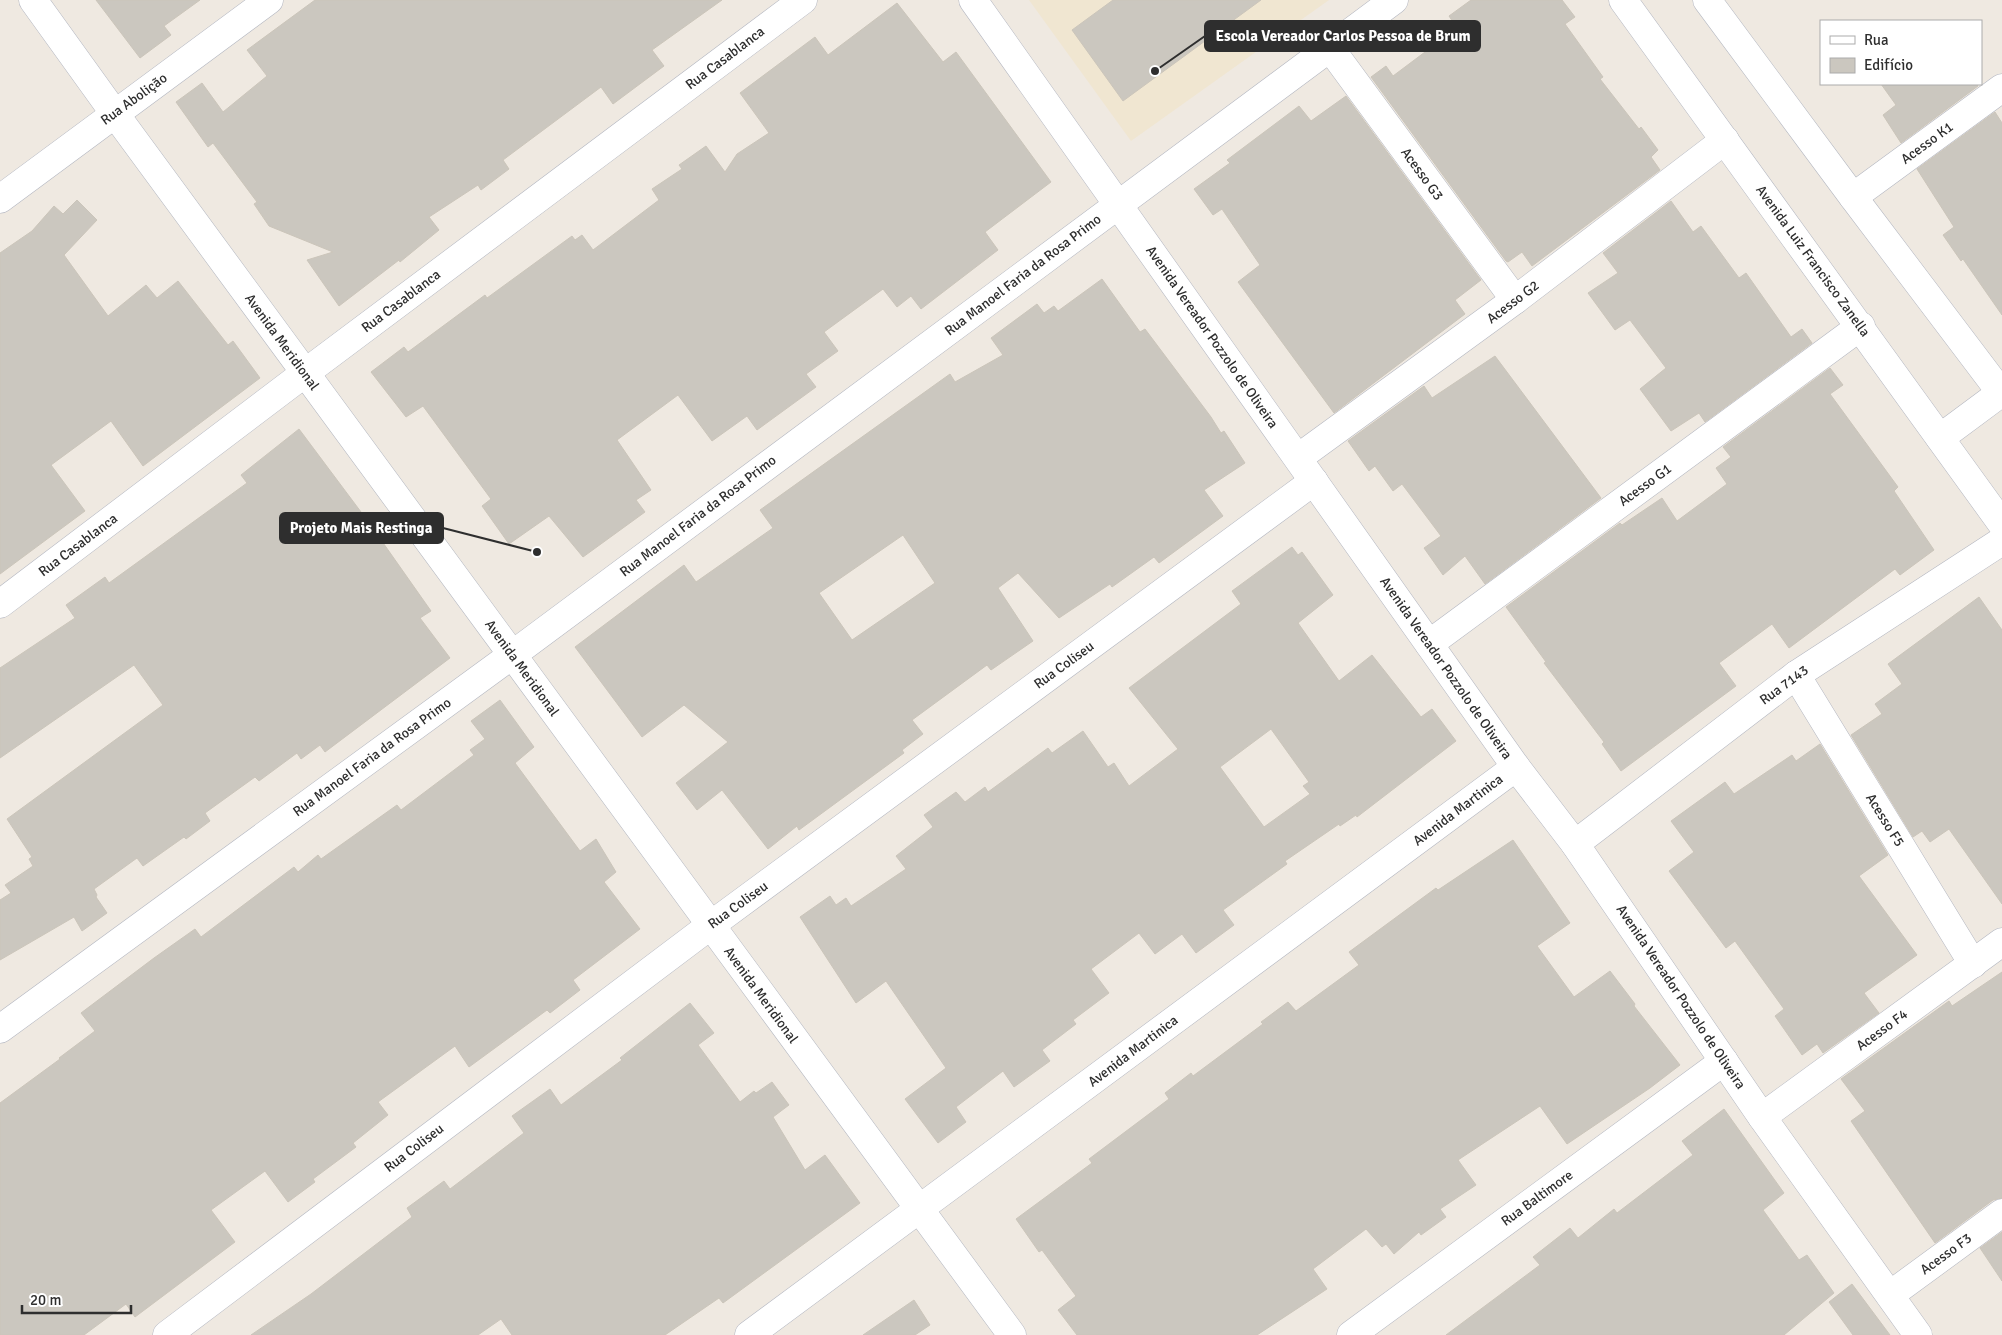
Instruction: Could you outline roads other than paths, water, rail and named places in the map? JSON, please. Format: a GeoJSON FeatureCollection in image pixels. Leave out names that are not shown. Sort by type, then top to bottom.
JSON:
{"type":"FeatureCollection","features":[{"type":"Feature","properties":{"kind":"street","name":"Avenida Meridional"},"geometry":{"type":"LineString","coordinates":[[33,0],[1012,1335]]}},
{"type":"Feature","properties":{"kind":"street","name":"Rua Abolição"},"geometry":{"type":"LineString","coordinates":[[0,199],[269,0]]}},
{"type":"Feature","properties":{"kind":"street","name":"Rua Casablanca"},"geometry":{"type":"LineString","coordinates":[[0,604],[803,0]]}},
{"type":"Feature","properties":{"kind":"street","name":"Avenida Vereador Pozzolo de Oliveira"},"geometry":{"type":"LineString","coordinates":[[973,0],[1516,767],[1576,844],[1762,1116],[1918,1335]]}},
{"type":"Feature","properties":{"kind":"street","name":"Rua Manoel Faria da Rosa Primo"},"geometry":{"type":"LineString","coordinates":[[0,1029],[512,655],[1394,0]]}},
{"type":"Feature","properties":{"kind":"street","name":"Avenida Luiz Francisco Zanella"},"geometry":{"type":"LineString","coordinates":[[1623,0],[1861,326],[2002,524]]}},
{"type":"Feature","properties":{"kind":"street"},"geometry":{"type":"LineString","coordinates":[[1707,0],[1853,198],[2002,393],[1940,438]]}},
{"type":"Feature","properties":{"kind":"street","name":"Acesso G3"},"geometry":{"type":"LineString","coordinates":[[1330,48],[1516,300]]}},
{"type":"Feature","properties":{"kind":"street","name":"Acesso K1"},"geometry":{"type":"LineString","coordinates":[[1853,198],[2002,88]]}},
{"type":"Feature","properties":{"kind":"street","name":"Acesso G2"},"geometry":{"type":"LineString","coordinates":[[1298,458],[1516,300],[1725,140]]}},
{"type":"Feature","properties":{"kind":"street","name":"Acesso G1"},"geometry":{"type":"LineString","coordinates":[[1429,644],[1861,326]]}},
{"type":"Feature","properties":{"kind":"street","name":"Rua Coliseu"},"geometry":{"type":"LineString","coordinates":[[167,1335],[710,925],[1314,481]]}},
{"type":"Feature","properties":{"kind":"street","name":"Rua 7143"},"geometry":{"type":"LineString","coordinates":[[1576,844],[1796,675],[2002,541]]}},
{"type":"Feature","properties":{"kind":"street","name":"Acesso F5"},"geometry":{"type":"LineString","coordinates":[[1796,675],[1974,964]]}},
{"type":"Feature","properties":{"kind":"street","name":"Avenida Martinica"},"geometry":{"type":"LineString","coordinates":[[749,1335],[1516,767]]}},
{"type":"Feature","properties":{"kind":"street","name":"Acesso F4"},"geometry":{"type":"LineString","coordinates":[[1762,1116],[2002,942]]}},
{"type":"Feature","properties":{"kind":"street","name":"Rua Baltimore"},"geometry":{"type":"LineString","coordinates":[[1351,1335],[1724,1061]]}},
{"type":"Feature","properties":{"kind":"street","name":"Acesso F3"},"geometry":{"type":"LineString","coordinates":[[1890,1295],[2002,1213]]}},
{"type":"Feature","properties":{"kind":"place","name":"Escola Vereador Carlos Pessoa de Brum"},"geometry":{"type":"Point","coordinates":[1155,71]}},
{"type":"Feature","properties":{"kind":"place","name":"Projeto Mais Restinga"},"geometry":{"type":"Point","coordinates":[537,552]}}]}
